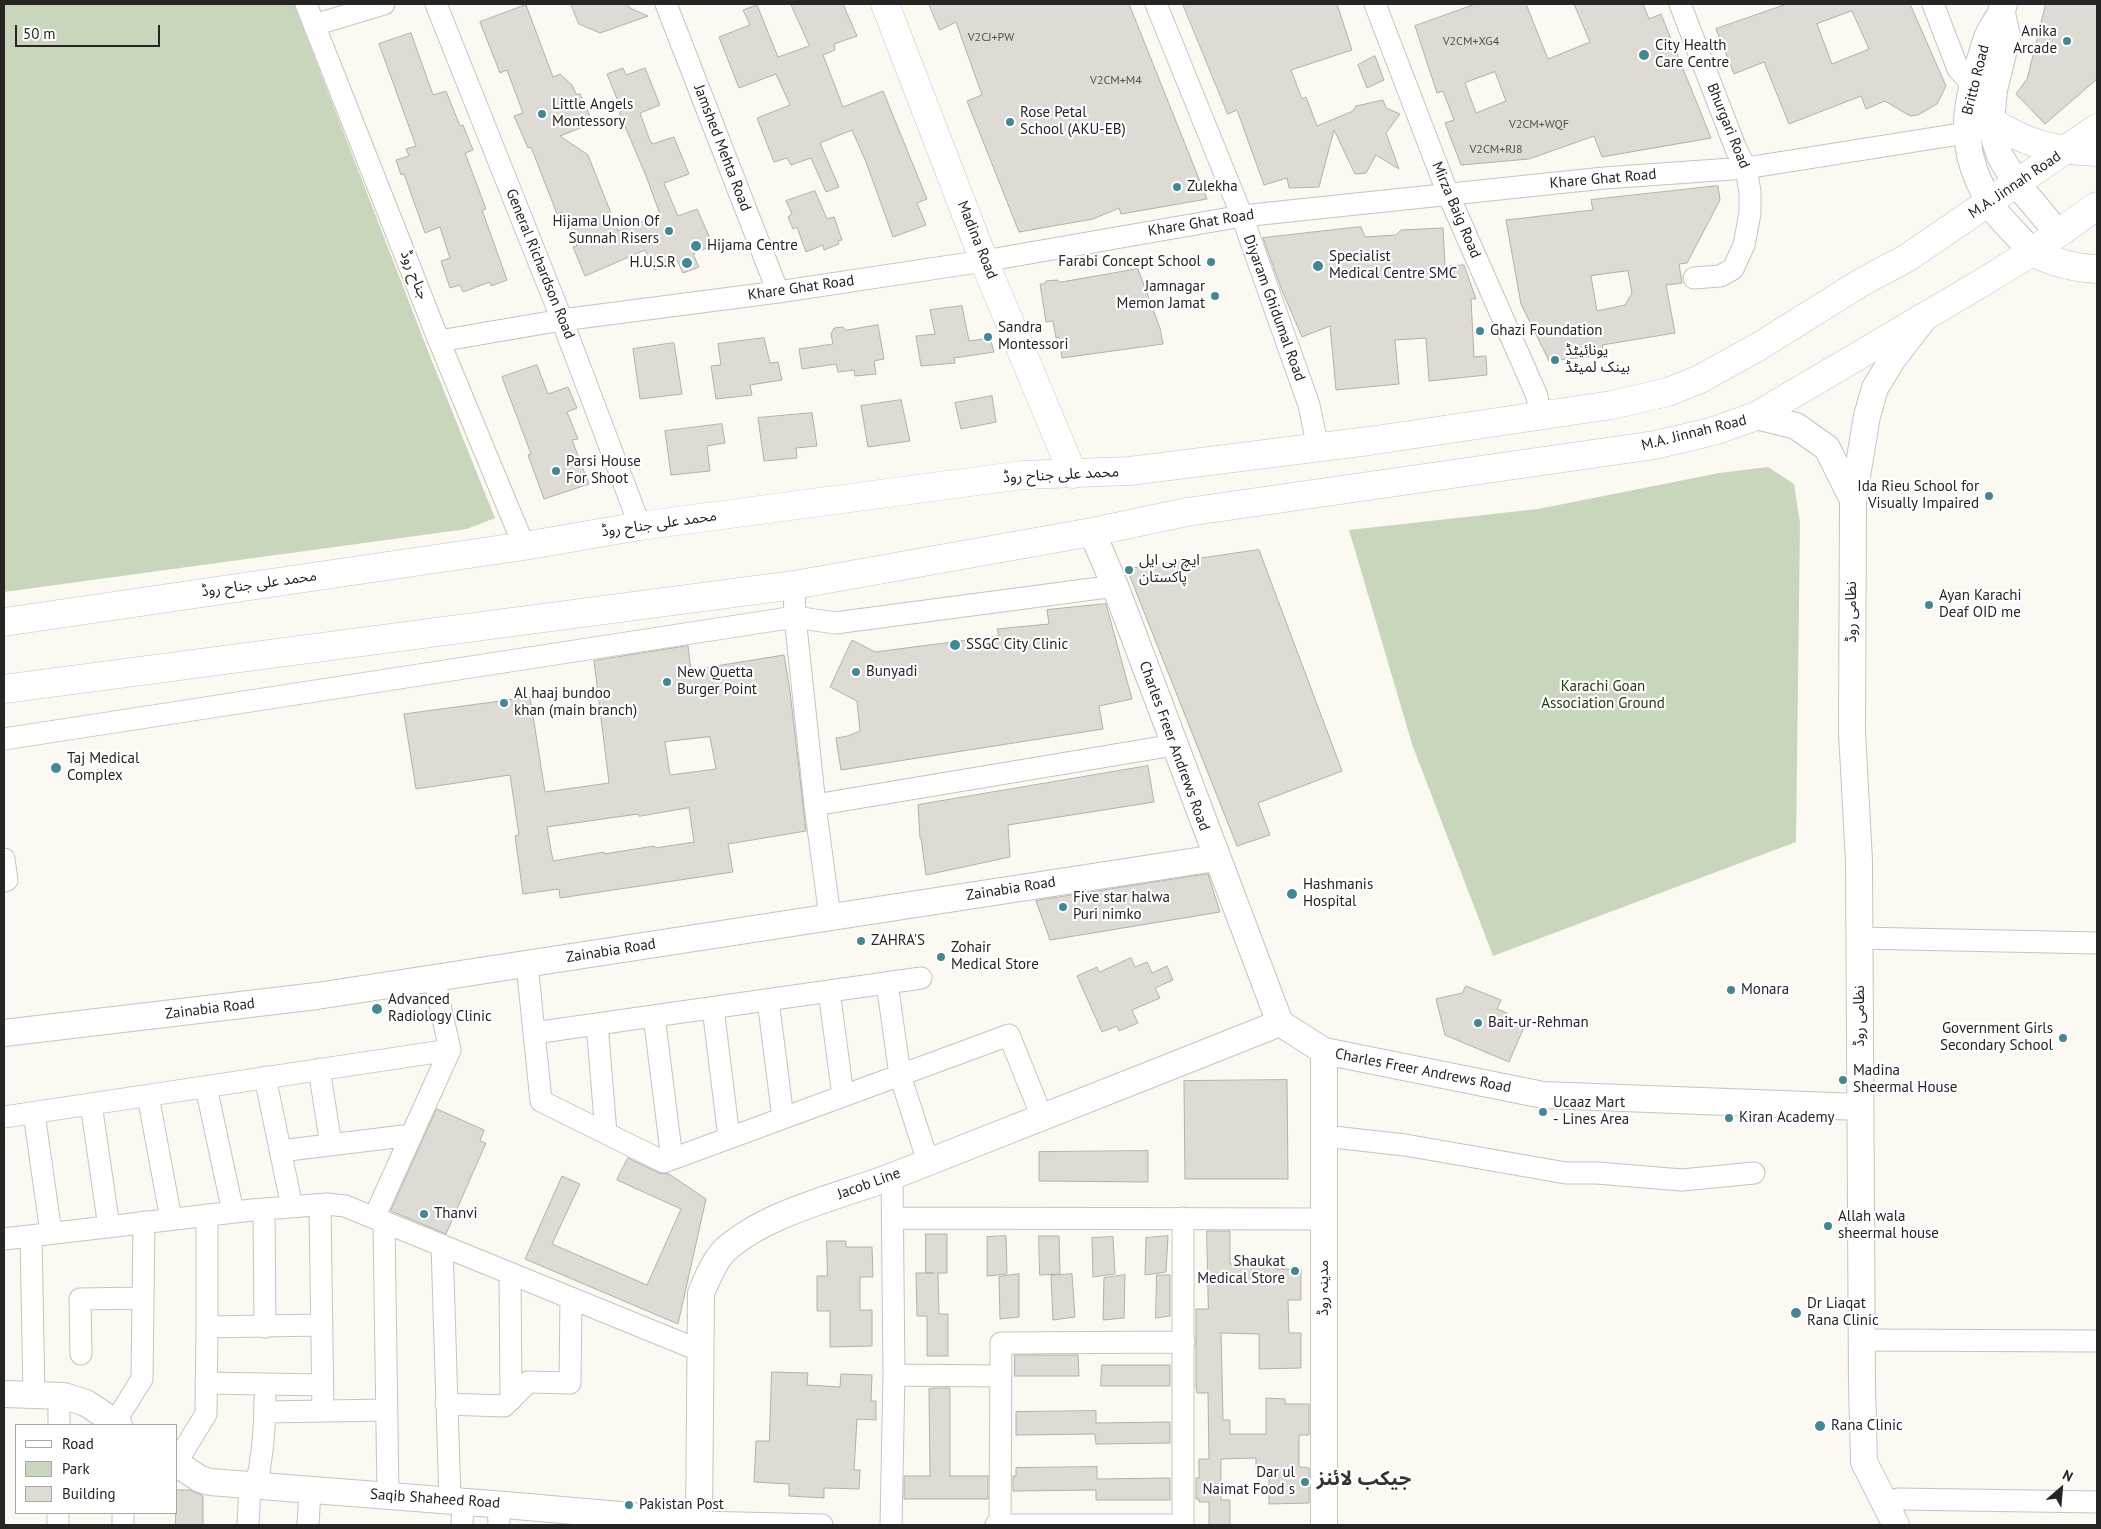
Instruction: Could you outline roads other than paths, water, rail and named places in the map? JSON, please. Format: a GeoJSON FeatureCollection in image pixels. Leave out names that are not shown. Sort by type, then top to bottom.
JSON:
{"type":"FeatureCollection","features":[{"type":"Feature","properties":{"kind":"main road","name":"Madina Road"},"geometry":{"type":"LineString","coordinates":[[885,4],[984,261],[1074,474]]}},
{"type":"Feature","properties":{"kind":"main road"},"geometry":{"type":"LineString","coordinates":[[1990,121],[2027,142],[2065,150],[2097,152]]}},
{"type":"Feature","properties":{"kind":"main road","name":"M.A. Jinnah Road"},"geometry":{"type":"LineString","coordinates":[[1318,448],[1612,404],[1668,392],[1700,379],[1758,347],[1862,282],[1907,258],[2097,128]]}},
{"type":"Feature","properties":{"kind":"main road","name":"M.A. Jinnah Road"},"geometry":{"type":"LineString","coordinates":[[1092,532],[1187,512],[1655,445],[1722,428],[1756,416],[1925,316],[2032,252],[2097,206]]}},
{"type":"Feature","properties":{"kind":"main road"},"geometry":{"type":"LineString","coordinates":[[2032,252],[2063,266],[2097,269]]}},
{"type":"Feature","properties":{"kind":"main road","name":"محمد علی جناح روڈ"},"geometry":{"type":"LineString","coordinates":[[4,622],[524,546],[640,526],[1023,475],[1130,471],[1318,448]]}},
{"type":"Feature","properties":{"kind":"main road"},"geometry":{"type":"LineString","coordinates":[[4,688],[794,585],[1092,532]]}},
{"type":"Feature","properties":{"kind":"street","name":"جناح روڈ"},"geometry":{"type":"LineString","coordinates":[[306,4],[439,340],[524,546]]}},
{"type":"Feature","properties":{"kind":"street"},"geometry":{"type":"LineString","coordinates":[[314,25],[384,4]]}},
{"type":"Feature","properties":{"kind":"street","name":"General Richardson Road"},"geometry":{"type":"LineString","coordinates":[[436,4],[562,320],[640,526]]}},
{"type":"Feature","properties":{"kind":"street","name":"Jamshed Mehta Road"},"geometry":{"type":"LineString","coordinates":[[666,4],[778,292]]}},
{"type":"Feature","properties":{"kind":"street","name":"Diyaram Ghidumal Road"},"geometry":{"type":"LineString","coordinates":[[1156,4],[1242,216],[1309,404],[1318,448]]}},
{"type":"Feature","properties":{"kind":"street","name":"Mirza Baig Road"},"geometry":{"type":"LineString","coordinates":[[1375,4],[1448,194],[1537,396],[1540,415]]}},
{"type":"Feature","properties":{"kind":"street","name":"Bhurgari Road"},"geometry":{"type":"LineString","coordinates":[[1680,4],[1736,149],[1746,168],[1750,192],[1750,213],[1744,246],[1733,268],[1720,276],[1694,278]]}},
{"type":"Feature","properties":{"kind":"street"},"geometry":{"type":"LineString","coordinates":[[1933,4],[1955,64],[1962,75],[1983,87]]}},
{"type":"Feature","properties":{"kind":"street","name":"Britto Road"},"geometry":{"type":"LineString","coordinates":[[2003,8],[2007,37],[1966,119],[1968,153],[1989,203],[2032,252]]}},
{"type":"Feature","properties":{"kind":"street","name":"Britto Road"},"geometry":{"type":"LineString","coordinates":[[1983,87],[1995,144],[2016,183],[2058,233]]}},
{"type":"Feature","properties":{"kind":"street","name":"Khare Ghat Road"},"geometry":{"type":"LineString","coordinates":[[439,340],[562,320],[778,292],[984,261],[1242,216],[1604,178],[1746,168],[1966,132]]}},
{"type":"Feature","properties":{"kind":"street","name":"نظامی روڈ"},"geometry":{"type":"LineString","coordinates":[[1896,1525],[1864,1462],[1859,861],[1852,732],[1853,500],[1867,416],[1876,388],[1882,374],[1925,316]]}},
{"type":"Feature","properties":{"kind":"street","name":"نظامی روڈ"},"geometry":{"type":"LineString","coordinates":[[1756,416],[1796,426],[1818,440],[1827,448],[1853,500]]}},
{"type":"Feature","properties":{"kind":"street","name":"Charles Freer Andrews Road"},"geometry":{"type":"LineString","coordinates":[[1092,532],[1115,586],[1216,858],[1280,1023],[1324,1051],[1543,1094],[1860,1106]]}},
{"type":"Feature","properties":{"kind":"street"},"geometry":{"type":"LineString","coordinates":[[794,585],[795,617],[815,805],[830,917]]}},
{"type":"Feature","properties":{"kind":"street"},"geometry":{"type":"LineString","coordinates":[[4,739],[795,617],[835,623],[1115,586]]}},
{"type":"Feature","properties":{"kind":"street"},"geometry":{"type":"LineString","coordinates":[[815,805],[1174,746]]}},
{"type":"Feature","properties":{"kind":"street","name":"Zainabia Road"},"geometry":{"type":"LineString","coordinates":[[4,1033],[317,996],[1216,858]]}},
{"type":"Feature","properties":{"kind":"street"},"geometry":{"type":"LineString","coordinates":[[4,859],[7,880],[4,881]]}},
{"type":"Feature","properties":{"kind":"street"},"geometry":{"type":"LineString","coordinates":[[1860,938],[2097,943]]}},
{"type":"Feature","properties":{"kind":"street"},"geometry":{"type":"LineString","coordinates":[[527,964],[541,1101],[664,1162],[1009,1035],[1042,1117]]}},
{"type":"Feature","properties":{"kind":"street"},"geometry":{"type":"LineString","coordinates":[[388,1496],[387,1410],[379,1220],[412,1135],[450,1050],[434,978]]}},
{"type":"Feature","properties":{"kind":"street"},"geometry":{"type":"LineString","coordinates":[[534,1033],[921,978]]}},
{"type":"Feature","properties":{"kind":"street"},"geometry":{"type":"LineString","coordinates":[[887,983],[900,1075],[928,1162]]}},
{"type":"Feature","properties":{"kind":"street"},"geometry":{"type":"LineString","coordinates":[[829,991],[843,1096]]}},
{"type":"Feature","properties":{"kind":"street"},"geometry":{"type":"LineString","coordinates":[[768,1000],[783,1118]]}},
{"type":"Feature","properties":{"kind":"street"},"geometry":{"type":"LineString","coordinates":[[712,1008],[729,1138]]}},
{"type":"Feature","properties":{"kind":"street"},"geometry":{"type":"LineString","coordinates":[[654,1016],[672,1159]]}},
{"type":"Feature","properties":{"kind":"street","name":"Jacob Line"},"geometry":{"type":"LineString","coordinates":[[699,1524],[701,1293],[724,1251],[751,1232],[780,1217],[892,1176],[1280,1023]]}},
{"type":"Feature","properties":{"kind":"street"},"geometry":{"type":"LineString","coordinates":[[596,1024],[606,1133]]}},
{"type":"Feature","properties":{"kind":"street"},"geometry":{"type":"LineString","coordinates":[[4,1117],[450,1050]]}},
{"type":"Feature","properties":{"kind":"street","name":"مدینہ روڈ"},"geometry":{"type":"LineString","coordinates":[[1324,1051],[1324,1525]]}},
{"type":"Feature","properties":{"kind":"street"},"geometry":{"type":"LineString","coordinates":[[319,1069],[330,1145]]}},
{"type":"Feature","properties":{"kind":"street"},"geometry":{"type":"LineString","coordinates":[[265,1077],[292,1207]]}},
{"type":"Feature","properties":{"kind":"street"},"geometry":{"type":"LineString","coordinates":[[206,1086],[233,1212]]}},
{"type":"Feature","properties":{"kind":"street"},"geometry":{"type":"LineString","coordinates":[[148,1096],[171,1219]]}},
{"type":"Feature","properties":{"kind":"street"},"geometry":{"type":"LineString","coordinates":[[90,1104],[109,1227]]}},
{"type":"Feature","properties":{"kind":"street"},"geometry":{"type":"LineString","coordinates":[[34,1113],[41,1235],[46,1395],[58,1424]]}},
{"type":"Feature","properties":{"kind":"street"},"geometry":{"type":"LineString","coordinates":[[280,1151],[412,1135]]}},
{"type":"Feature","properties":{"kind":"street"},"geometry":{"type":"LineString","coordinates":[[1324,1136],[1405,1145],[1566,1173],[1596,1173],[1682,1180],[1754,1173]]}},
{"type":"Feature","properties":{"kind":"street"},"geometry":{"type":"LineString","coordinates":[[891,1525],[894,1375],[892,1176]]}},
{"type":"Feature","properties":{"kind":"street"},"geometry":{"type":"LineString","coordinates":[[4,1239],[233,1212],[320,1205],[345,1206],[701,1351]]}},
{"type":"Feature","properties":{"kind":"street"},"geometry":{"type":"LineString","coordinates":[[320,1205],[323,1411]]}},
{"type":"Feature","properties":{"kind":"street"},"geometry":{"type":"LineString","coordinates":[[264,1209],[265,1326]]}},
{"type":"Feature","properties":{"kind":"street"},"geometry":{"type":"LineString","coordinates":[[178,1460],[206,1414],[206,1216]]}},
{"type":"Feature","properties":{"kind":"street"},"geometry":{"type":"LineString","coordinates":[[893,1218],[1324,1219]]}},
{"type":"Feature","properties":{"kind":"street"},"geometry":{"type":"LineString","coordinates":[[1183,1218],[1184,1342],[1183,1525],[998,1525],[1001,1343],[1184,1342]]}},
{"type":"Feature","properties":{"kind":"street"},"geometry":{"type":"LineString","coordinates":[[4,1394],[46,1395],[86,1403],[117,1424],[142,1379],[144,1222]]}},
{"type":"Feature","properties":{"kind":"street"},"geometry":{"type":"LineString","coordinates":[[442,1246],[446,1404],[458,1509]]}},
{"type":"Feature","properties":{"kind":"street"},"geometry":{"type":"LineString","coordinates":[[510,1274],[511,1400]]}},
{"type":"Feature","properties":{"kind":"street"},"geometry":{"type":"LineString","coordinates":[[80,1354],[80,1299],[143,1298]]}},
{"type":"Feature","properties":{"kind":"street"},"geometry":{"type":"LineString","coordinates":[[446,1404],[504,1406],[528,1382],[570,1383],[571,1298]]}},
{"type":"Feature","properties":{"kind":"street"},"geometry":{"type":"LineString","coordinates":[[206,1327],[322,1325]]}},
{"type":"Feature","properties":{"kind":"street"},"geometry":{"type":"LineString","coordinates":[[1862,1340],[2097,1341]]}},
{"type":"Feature","properties":{"kind":"street"},"geometry":{"type":"LineString","coordinates":[[894,1375],[1001,1376]]}},
{"type":"Feature","properties":{"kind":"street"},"geometry":{"type":"LineString","coordinates":[[206,1383],[322,1385]]}},
{"type":"Feature","properties":{"kind":"street"},"geometry":{"type":"LineString","coordinates":[[248,1525],[253,1485],[263,1457],[266,1432],[265,1384]]}},
{"type":"Feature","properties":{"kind":"street"},"geometry":{"type":"LineString","coordinates":[[265,1412],[387,1410]]}},
{"type":"Feature","properties":{"kind":"street","name":"Saqib Shaheed Road"},"geometry":{"type":"LineString","coordinates":[[178,1464],[200,1479],[210,1482],[388,1496],[499,1515],[699,1524]]}},
{"type":"Feature","properties":{"kind":"street"},"geometry":{"type":"LineString","coordinates":[[308,1525],[310,1490]]}},
{"type":"Feature","properties":{"kind":"street"},"geometry":{"type":"LineString","coordinates":[[1898,1499],[2097,1502]]}},
{"type":"Feature","properties":{"kind":"street"},"geometry":{"type":"LineString","coordinates":[[699,1524],[822,1525]]}},
{"type":"Feature","properties":{"kind":"place","name":"Anika Arcade"},"geometry":{"type":"Point","coordinates":[2067,41]}},
{"type":"Feature","properties":{"kind":"place","name":"City Health Care Centre"},"geometry":{"type":"Point","coordinates":[1644,55]}},
{"type":"Feature","properties":{"kind":"place","name":"Little Angels Montessory"},"geometry":{"type":"Point","coordinates":[542,114]}},
{"type":"Feature","properties":{"kind":"place","name":"Rose Petal School (AKU-EB)"},"geometry":{"type":"Point","coordinates":[1010,122]}},
{"type":"Feature","properties":{"kind":"place","name":"Zulekha"},"geometry":{"type":"Point","coordinates":[1177,187]}},
{"type":"Feature","properties":{"kind":"place","name":"Hijama Union Of Sunnah Risers"},"geometry":{"type":"Point","coordinates":[669,231]}},
{"type":"Feature","properties":{"kind":"place","name":"Hijama Centre"},"geometry":{"type":"Point","coordinates":[696,246]}},
{"type":"Feature","properties":{"kind":"place","name":"Farabi Concept School"},"geometry":{"type":"Point","coordinates":[1211,262]}},
{"type":"Feature","properties":{"kind":"place","name":"H.U.S.R"},"geometry":{"type":"Point","coordinates":[687,263]}},
{"type":"Feature","properties":{"kind":"place","name":"Specialist Medical Centre SMC"},"geometry":{"type":"Point","coordinates":[1318,266]}},
{"type":"Feature","properties":{"kind":"place","name":"Jamnagar Memon Jamat"},"geometry":{"type":"Point","coordinates":[1215,296]}},
{"type":"Feature","properties":{"kind":"place","name":"Ghazi Foundation"},"geometry":{"type":"Point","coordinates":[1480,331]}},
{"type":"Feature","properties":{"kind":"place","name":"Sandra Montessori"},"geometry":{"type":"Point","coordinates":[988,337]}},
{"type":"Feature","properties":{"kind":"place","name":"یونائیٹڈ بینک لمیٹڈ"},"geometry":{"type":"Point","coordinates":[1555,360]}},
{"type":"Feature","properties":{"kind":"place","name":"Parsi House For Shoot"},"geometry":{"type":"Point","coordinates":[556,471]}},
{"type":"Feature","properties":{"kind":"place","name":"Ida Rieu School for Visually Impaired"},"geometry":{"type":"Point","coordinates":[1989,496]}},
{"type":"Feature","properties":{"kind":"place","name":"ایچ بی ایل پاکستان"},"geometry":{"type":"Point","coordinates":[1129,570]}},
{"type":"Feature","properties":{"kind":"place","name":"Ayan Karachi Deaf OID me"},"geometry":{"type":"Point","coordinates":[1929,605]}},
{"type":"Feature","properties":{"kind":"place","name":"SSGC City Clinic"},"geometry":{"type":"Point","coordinates":[955,645]}},
{"type":"Feature","properties":{"kind":"place","name":"Bunyadi"},"geometry":{"type":"Point","coordinates":[856,672]}},
{"type":"Feature","properties":{"kind":"place","name":"New Quetta Burger Point"},"geometry":{"type":"Point","coordinates":[667,682]}},
{"type":"Feature","properties":{"kind":"place","name":"Al haaj bundoo khan (main branch)"},"geometry":{"type":"Point","coordinates":[504,703]}},
{"type":"Feature","properties":{"kind":"place","name":"Taj Medical Complex"},"geometry":{"type":"Point","coordinates":[56,768]}},
{"type":"Feature","properties":{"kind":"place","name":"Hashmanis Hospital"},"geometry":{"type":"Point","coordinates":[1292,894]}},
{"type":"Feature","properties":{"kind":"place","name":"Five star halwa Puri nimko"},"geometry":{"type":"Point","coordinates":[1063,907]}},
{"type":"Feature","properties":{"kind":"place","name":"ZAHRA'S"},"geometry":{"type":"Point","coordinates":[861,941]}},
{"type":"Feature","properties":{"kind":"place","name":"Zohair Medical Store"},"geometry":{"type":"Point","coordinates":[941,957]}},
{"type":"Feature","properties":{"kind":"place","name":"Monara"},"geometry":{"type":"Point","coordinates":[1731,990]}},
{"type":"Feature","properties":{"kind":"place","name":"Advanced Radiology Clinic"},"geometry":{"type":"Point","coordinates":[377,1009]}},
{"type":"Feature","properties":{"kind":"place","name":"Bait-ur-Rehman"},"geometry":{"type":"Point","coordinates":[1478,1023]}},
{"type":"Feature","properties":{"kind":"place","name":"Government Girls Secondary School"},"geometry":{"type":"Point","coordinates":[2063,1038]}},
{"type":"Feature","properties":{"kind":"place","name":"Madina Sheermal House"},"geometry":{"type":"Point","coordinates":[1843,1080]}},
{"type":"Feature","properties":{"kind":"place","name":"Ucaaz Mart - Lines Area"},"geometry":{"type":"Point","coordinates":[1543,1112]}},
{"type":"Feature","properties":{"kind":"place","name":"Kiran Academy"},"geometry":{"type":"Point","coordinates":[1729,1118]}},
{"type":"Feature","properties":{"kind":"place","name":"Thanvi"},"geometry":{"type":"Point","coordinates":[424,1214]}},
{"type":"Feature","properties":{"kind":"place","name":"Allah wala sheermal house"},"geometry":{"type":"Point","coordinates":[1828,1226]}},
{"type":"Feature","properties":{"kind":"place","name":"Shaukat Medical Store"},"geometry":{"type":"Point","coordinates":[1295,1271]}},
{"type":"Feature","properties":{"kind":"place","name":"Dr Liaqat Rana Clinic"},"geometry":{"type":"Point","coordinates":[1796,1313]}},
{"type":"Feature","properties":{"kind":"place","name":"Rana Clinic"},"geometry":{"type":"Point","coordinates":[1820,1426]}},
{"type":"Feature","properties":{"kind":"place","name":"Dar ul Naimat Food s"},"geometry":{"type":"Point","coordinates":[1305,1482]}},
{"type":"Feature","properties":{"kind":"place","name":"Pakistan Post"},"geometry":{"type":"Point","coordinates":[629,1505]}},
{"type":"Feature","properties":{"kind":"district","name":"جیکب لائنز"},"geometry":{"type":"Point","coordinates":[1364,1479]}},
{"type":"Feature","properties":{"kind":"park label","name":"Karachi Goan Association Ground"},"geometry":{"type":"Point","coordinates":[1603,696]}}]}
